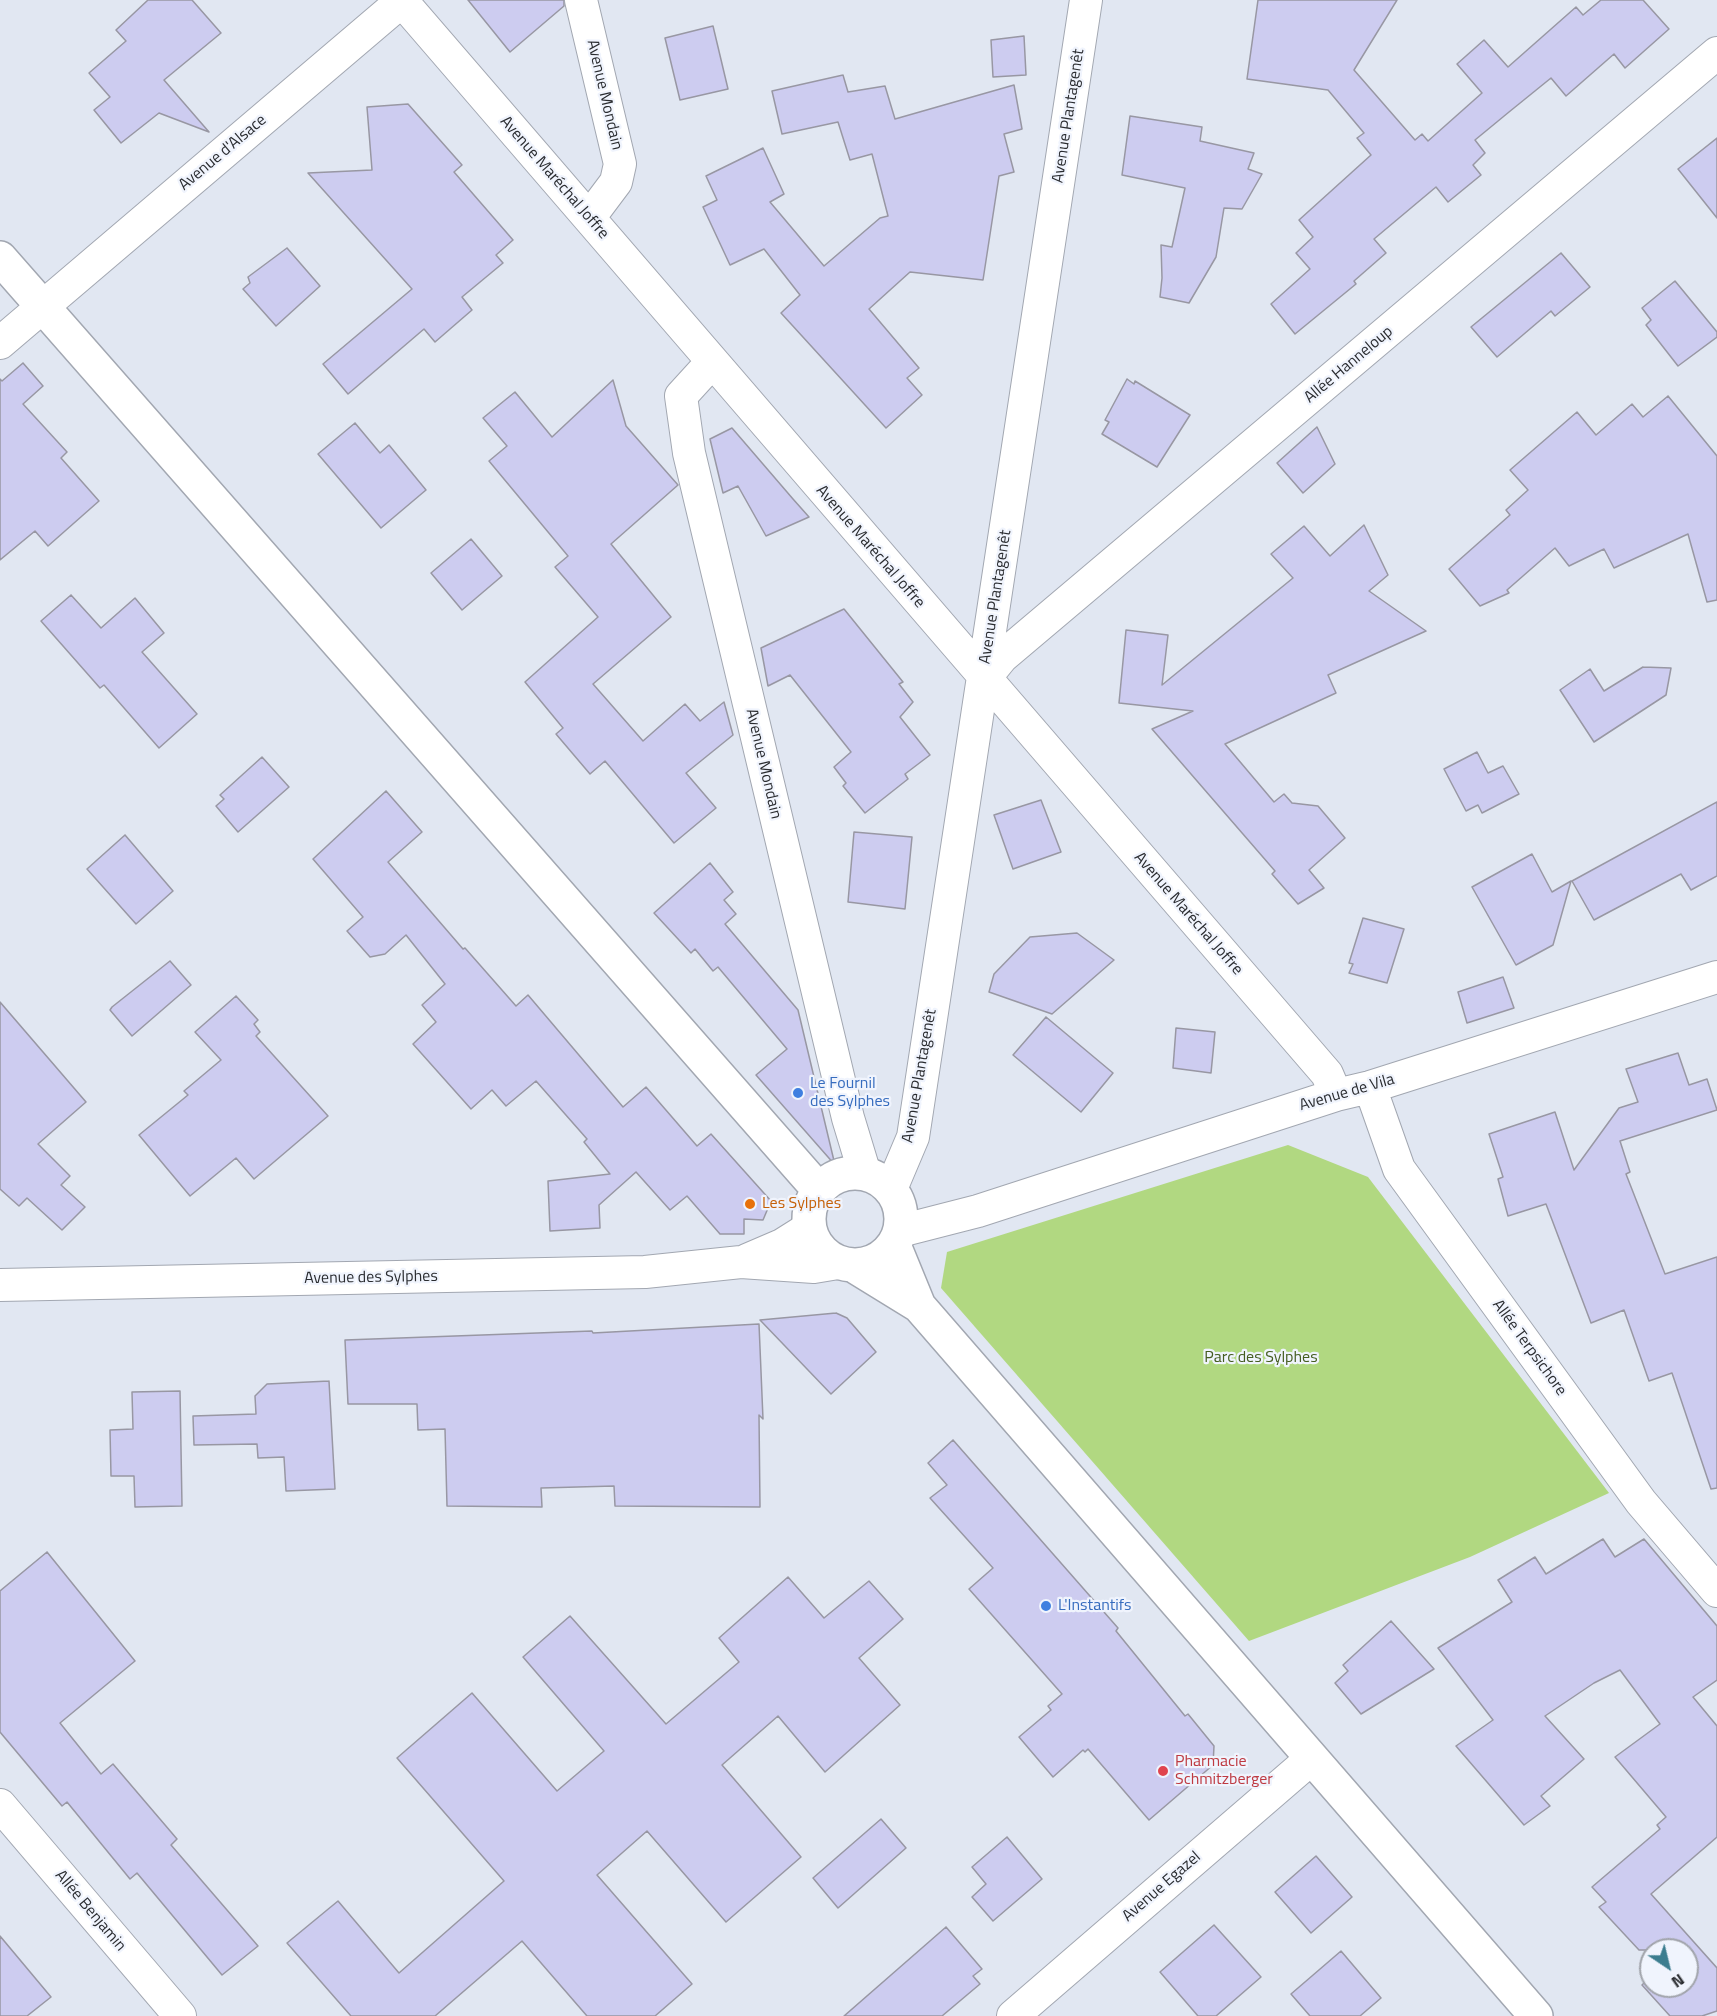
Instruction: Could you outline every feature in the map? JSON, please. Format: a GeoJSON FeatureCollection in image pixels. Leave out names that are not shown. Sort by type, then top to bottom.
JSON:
{"type":"FeatureCollection","features":[{"type":"Feature","properties":{"kind":"street","name":"Avenue Maréchal Joffre"},"geometry":{"type":"LineString","coordinates":[[402,0],[984,679],[1327,1074],[1336,1095]]}},
{"type":"Feature","properties":{"kind":"street","name":"Avenue d'Alsace"},"geometry":{"type":"LineString","coordinates":[[0,343],[402,0]]}},
{"type":"Feature","properties":{"kind":"street","name":"Avenue Mondain"},"geometry":{"type":"LineString","coordinates":[[581,0],[620,164],[615,182],[589,218]]}},
{"type":"Feature","properties":{"kind":"street","name":"Avenue Plantagenêt"},"geometry":{"type":"LineString","coordinates":[[889,1208],[913,1137],[1086,0]]}},
{"type":"Feature","properties":{"kind":"street","name":"Allée Hanneloup"},"geometry":{"type":"LineString","coordinates":[[984,679],[1002,657],[1717,53]]}},
{"type":"Feature","properties":{"kind":"street"},"geometry":{"type":"LineString","coordinates":[[0,258],[819,1190]]}},
{"type":"Feature","properties":{"kind":"street","name":"Avenue Mondain"},"geometry":{"type":"LineString","coordinates":[[712,362],[681,396],[689,453],[848,1118],[889,1208]]}},
{"type":"Feature","properties":{"kind":"street","name":"Avenue de Vila"},"geometry":{"type":"LineString","coordinates":[[889,1208],[978,1211],[1336,1095],[1371,1087],[1717,977]]}},
{"type":"Feature","properties":{"kind":"street","name":"Allée Terpsichore"},"geometry":{"type":"LineString","coordinates":[[1371,1087],[1399,1169],[1641,1503],[1717,1591]]}},
{"type":"Feature","properties":{"kind":"street"},"geometry":{"type":"LineString","coordinates":[[919,1306],[889,1208],[850,1173],[835,1176],[819,1190],[808,1213],[808,1228],[819,1249],[919,1306],[1536,2016]]}},
{"type":"Feature","properties":{"kind":"street"},"geometry":{"type":"LineString","coordinates":[[846,1264],[869,1263],[883,1256],[889,1208]]}},
{"type":"Feature","properties":{"kind":"street","name":"Avenue des Sylphes"},"geometry":{"type":"LineString","coordinates":[[741,1262],[782,1245],[808,1228]]}},
{"type":"Feature","properties":{"kind":"street","name":"Avenue des Sylphes"},"geometry":{"type":"LineString","coordinates":[[0,1285],[645,1272],[741,1262],[814,1267],[846,1264]]}},
{"type":"Feature","properties":{"kind":"street","name":"Avenue Egazel"},"geometry":{"type":"LineString","coordinates":[[1013,2016],[1311,1759]]}},
{"type":"Feature","properties":{"kind":"street","name":"Allée Benjamin"},"geometry":{"type":"LineString","coordinates":[[0,1805],[180,2016]]}},
{"type":"Feature","properties":{"kind":"green space","name":"Parc des Sylphes"},"geometry":{"type":"Polygon","coordinates":[[[1288,1145],[1368,1177],[1609,1493],[1470,1557],[1249,1641],[941,1288],[947,1252],[1288,1145]]]}},
{"type":"Feature","properties":{"kind":"building"},"geometry":{"type":"Polygon","coordinates":[[[148,0],[192,0],[221,33],[164,80],[209,132],[159,113],[121,143],[94,110],[110,97],[89,73],[126,41],[116,30],[148,0]]]}},
{"type":"Feature","properties":{"kind":"building"},"geometry":{"type":"Polygon","coordinates":[[[468,0],[564,0],[564,6],[510,52],[468,0]]]}},
{"type":"Feature","properties":{"kind":"building"},"geometry":{"type":"Polygon","coordinates":[[[1258,0],[1397,0],[1354,70],[1415,140],[1422,134],[1428,141],[1482,93],[1457,64],[1484,40],[1508,67],[1576,7],[1583,15],[1601,0],[1643,0],[1669,29],[1625,68],[1614,54],[1566,96],[1551,78],[1509,112],[1475,140],[1485,153],[1473,165],[1481,175],[1448,202],[1436,187],[1374,239],[1386,253],[1354,281],[1356,284],[1295,334],[1271,304],[1310,269],[1296,253],[1313,237],[1299,220],[1371,155],[1357,138],[1364,133],[1328,90],[1247,79],[1258,0]]]}},
{"type":"Feature","properties":{"kind":"building"},"geometry":{"type":"Polygon","coordinates":[[[713,26],[728,89],[680,100],[665,38],[713,26]]]}},
{"type":"Feature","properties":{"kind":"building"},"geometry":{"type":"Polygon","coordinates":[[[1024,36],[1026,75],[993,77],[991,40],[1024,36]]]}},
{"type":"Feature","properties":{"kind":"building"},"geometry":{"type":"Polygon","coordinates":[[[843,75],[848,92],[885,86],[895,119],[1014,85],[1022,129],[1004,134],[1014,172],[999,176],[983,280],[910,272],[869,309],[919,368],[907,378],[922,395],[886,428],[781,313],[800,295],[764,249],[730,265],[703,207],[717,200],[706,176],[763,148],[784,194],[770,202],[824,266],[880,218],[888,216],[872,154],[850,160],[838,122],[782,134],[772,91],[843,75]]]}},
{"type":"Feature","properties":{"kind":"building"},"geometry":{"type":"Polygon","coordinates":[[[408,104],[462,165],[454,172],[513,240],[496,255],[503,263],[462,297],[472,310],[435,342],[424,329],[348,394],[323,364],[412,289],[308,173],[372,170],[367,107],[408,104]]]}},
{"type":"Feature","properties":{"kind":"building"},"geometry":{"type":"Polygon","coordinates":[[[1130,116],[1202,127],[1200,141],[1254,153],[1248,169],[1262,174],[1242,209],[1224,208],[1216,257],[1189,303],[1160,297],[1161,245],[1172,247],[1185,188],[1122,175],[1130,116]]]}},
{"type":"Feature","properties":{"kind":"building"},"geometry":{"type":"Polygon","coordinates":[[[1717,138],[1717,218],[1678,169],[1717,138]]]}},
{"type":"Feature","properties":{"kind":"building"},"geometry":{"type":"Polygon","coordinates":[[[287,248],[320,286],[276,326],[243,289],[250,283],[248,277],[287,248]]]}},
{"type":"Feature","properties":{"kind":"building"},"geometry":{"type":"Polygon","coordinates":[[[1561,253],[1590,287],[1555,316],[1551,311],[1497,357],[1471,327],[1561,253]]]}},
{"type":"Feature","properties":{"kind":"building"},"geometry":{"type":"Polygon","coordinates":[[[1675,281],[1717,332],[1717,337],[1678,366],[1646,325],[1651,320],[1642,308],[1675,281]]]}},
{"type":"Feature","properties":{"kind":"building"},"geometry":{"type":"Polygon","coordinates":[[[23,363],[43,386],[23,404],[67,452],[61,458],[99,501],[48,546],[35,531],[0,560],[0,379],[2,381],[23,363]]]}},
{"type":"Feature","properties":{"kind":"building"},"geometry":{"type":"Polygon","coordinates":[[[1127,379],[1134,384],[1135,381],[1190,415],[1157,467],[1102,434],[1109,422],[1105,420],[1127,379]]]}},
{"type":"Feature","properties":{"kind":"building"},"geometry":{"type":"Polygon","coordinates":[[[613,380],[626,426],[678,485],[611,544],[671,617],[593,684],[643,741],[685,704],[700,721],[724,702],[733,735],[686,773],[716,808],[674,843],[605,761],[590,774],[556,734],[563,728],[525,682],[598,617],[555,567],[568,556],[489,461],[507,446],[483,418],[515,392],[552,437],[613,380]]]}},
{"type":"Feature","properties":{"kind":"building"},"geometry":{"type":"Polygon","coordinates":[[[1668,396],[1717,456],[1717,600],[1707,602],[1688,534],[1614,568],[1604,549],[1569,566],[1555,548],[1507,590],[1509,593],[1480,606],[1449,569],[1510,515],[1506,510],[1528,490],[1510,470],[1577,412],[1596,435],[1632,404],[1643,417],[1668,396]]]}},
{"type":"Feature","properties":{"kind":"building"},"geometry":{"type":"Polygon","coordinates":[[[355,423],[380,453],[389,445],[426,490],[381,528],[318,454],[355,423]]]}},
{"type":"Feature","properties":{"kind":"building"},"geometry":{"type":"Polygon","coordinates":[[[1317,427],[1335,464],[1303,493],[1277,463],[1317,427]]]}},
{"type":"Feature","properties":{"kind":"building"},"geometry":{"type":"Polygon","coordinates":[[[732,428],[809,517],[766,536],[738,486],[723,493],[710,439],[732,428]]]}},
{"type":"Feature","properties":{"kind":"building"},"geometry":{"type":"Polygon","coordinates":[[[1364,525],[1388,575],[1369,591],[1426,631],[1328,675],[1336,693],[1225,744],[1274,802],[1284,794],[1292,803],[1318,806],[1345,838],[1309,870],[1324,888],[1298,904],[1272,874],[1275,871],[1152,729],[1193,711],[1119,703],[1126,630],[1168,635],[1162,685],[1293,578],[1271,554],[1304,526],[1330,556],[1364,525]]]}},
{"type":"Feature","properties":{"kind":"building"},"geometry":{"type":"Polygon","coordinates":[[[471,539],[502,576],[462,610],[431,573],[471,539]]]}},
{"type":"Feature","properties":{"kind":"building"},"geometry":{"type":"Polygon","coordinates":[[[71,595],[101,628],[135,598],[164,633],[142,652],[197,714],[159,748],[104,685],[100,688],[41,621],[71,595]]]}},
{"type":"Feature","properties":{"kind":"building"},"geometry":{"type":"Polygon","coordinates":[[[844,609],[903,682],[899,684],[913,702],[900,717],[930,755],[905,774],[908,779],[865,813],[843,786],[846,783],[834,767],[851,752],[790,675],[768,686],[761,648],[844,609]]]}},
{"type":"Feature","properties":{"kind":"building"},"geometry":{"type":"Polygon","coordinates":[[[1643,667],[1671,668],[1666,695],[1594,742],[1560,690],[1590,669],[1604,691],[1643,667]]]}},
{"type":"Feature","properties":{"kind":"building"},"geometry":{"type":"Polygon","coordinates":[[[1477,752],[1488,773],[1503,766],[1519,794],[1482,813],[1478,805],[1466,811],[1444,769],[1477,752]]]}},
{"type":"Feature","properties":{"kind":"building"},"geometry":{"type":"Polygon","coordinates":[[[262,757],[289,787],[238,832],[216,806],[224,799],[220,795],[262,757]]]}},
{"type":"Feature","properties":{"kind":"building"},"geometry":{"type":"Polygon","coordinates":[[[386,791],[422,832],[388,862],[463,949],[465,948],[516,1006],[528,995],[623,1107],[646,1087],[697,1146],[711,1134],[771,1201],[763,1220],[744,1219],[744,1234],[720,1234],[687,1196],[670,1210],[636,1172],[599,1205],[600,1228],[550,1231],[548,1181],[610,1174],[584,1142],[587,1139],[536,1081],[506,1106],[492,1090],[471,1109],[413,1044],[436,1022],[422,1005],[445,984],[406,935],[385,954],[370,957],[347,931],[363,917],[313,859],[386,791]]]}},
{"type":"Feature","properties":{"kind":"building"},"geometry":{"type":"Polygon","coordinates":[[[1041,800],[1061,852],[1013,869],[994,815],[1041,800]]]}},
{"type":"Feature","properties":{"kind":"building"},"geometry":{"type":"Polygon","coordinates":[[[1717,802],[1717,876],[1691,890],[1681,874],[1594,920],[1572,881],[1717,802]]]}},
{"type":"Feature","properties":{"kind":"building"},"geometry":{"type":"Polygon","coordinates":[[[854,832],[912,837],[905,909],[848,902],[854,832]]]}},
{"type":"Feature","properties":{"kind":"building"},"geometry":{"type":"Polygon","coordinates":[[[125,835],[173,891],[136,924],[87,869],[125,835]]]}},
{"type":"Feature","properties":{"kind":"building"},"geometry":{"type":"Polygon","coordinates":[[[1532,854],[1552,892],[1571,881],[1553,945],[1516,965],[1472,887],[1532,854]]]}},
{"type":"Feature","properties":{"kind":"building"},"geometry":{"type":"Polygon","coordinates":[[[710,863],[733,892],[724,900],[736,914],[725,924],[798,1010],[835,1165],[756,1075],[787,1049],[718,967],[713,971],[695,949],[691,953],[654,913],[710,863]]]}},
{"type":"Feature","properties":{"kind":"building"},"geometry":{"type":"Polygon","coordinates":[[[1363,918],[1404,929],[1387,983],[1349,973],[1353,964],[1349,963],[1363,918]]]}},
{"type":"Feature","properties":{"kind":"building"},"geometry":{"type":"Polygon","coordinates":[[[1077,933],[1114,960],[1052,1014],[989,992],[994,974],[1030,937],[1077,933]]]}},
{"type":"Feature","properties":{"kind":"building"},"geometry":{"type":"Polygon","coordinates":[[[170,961],[191,985],[132,1036],[110,1010],[170,961]]]}},
{"type":"Feature","properties":{"kind":"building"},"geometry":{"type":"Polygon","coordinates":[[[1503,977],[1514,1008],[1467,1023],[1458,992],[1503,977]]]}},
{"type":"Feature","properties":{"kind":"building"},"geometry":{"type":"Polygon","coordinates":[[[236,996],[258,1020],[254,1024],[260,1032],[256,1036],[328,1116],[254,1179],[236,1158],[190,1196],[139,1135],[188,1095],[184,1091],[221,1060],[195,1032],[236,996]]]}},
{"type":"Feature","properties":{"kind":"building"},"geometry":{"type":"Polygon","coordinates":[[[0,1002],[86,1102],[38,1144],[70,1176],[61,1185],[85,1207],[62,1230],[27,1198],[19,1206],[0,1189],[0,1002]]]}},
{"type":"Feature","properties":{"kind":"building"},"geometry":{"type":"Polygon","coordinates":[[[1046,1017],[1113,1073],[1081,1112],[1013,1055],[1046,1017]]]}},
{"type":"Feature","properties":{"kind":"building"},"geometry":{"type":"Polygon","coordinates":[[[1176,1028],[1215,1032],[1211,1073],[1173,1068],[1176,1028]]]}},
{"type":"Feature","properties":{"kind":"building"},"geometry":{"type":"Polygon","coordinates":[[[1678,1053],[1689,1085],[1707,1079],[1717,1110],[1620,1141],[1630,1172],[1626,1174],[1665,1274],[1717,1257],[1717,1488],[1711,1489],[1672,1373],[1649,1381],[1624,1310],[1591,1323],[1546,1204],[1508,1216],[1498,1179],[1503,1177],[1489,1134],[1555,1112],[1574,1170],[1619,1108],[1638,1102],[1626,1069],[1678,1053]]]}},
{"type":"Feature","properties":{"kind":"building"},"geometry":{"type":"Polygon","coordinates":[[[836,1313],[847,1318],[876,1352],[831,1394],[760,1320],[836,1313]]]}},
{"type":"Feature","properties":{"kind":"building"},"geometry":{"type":"Polygon","coordinates":[[[759,1324],[763,1419],[759,1415],[760,1507],[615,1506],[614,1486],[541,1488],[542,1507],[447,1506],[445,1429],[418,1430],[417,1404],[348,1404],[345,1340],[592,1331],[593,1333],[759,1324]]]}},
{"type":"Feature","properties":{"kind":"building"},"geometry":{"type":"Polygon","coordinates":[[[329,1381],[335,1489],[286,1491],[284,1457],[258,1458],[257,1444],[194,1445],[193,1416],[256,1414],[255,1396],[267,1384],[329,1381]]]}},
{"type":"Feature","properties":{"kind":"building"},"geometry":{"type":"Polygon","coordinates":[[[180,1391],[182,1506],[135,1507],[134,1476],[111,1476],[110,1430],[133,1429],[132,1392],[180,1391]]]}},
{"type":"Feature","properties":{"kind":"building"},"geometry":{"type":"Polygon","coordinates":[[[953,1440],[1118,1628],[1116,1631],[1185,1716],[1188,1714],[1214,1746],[1213,1765],[1149,1820],[1088,1749],[1085,1752],[1083,1750],[1053,1777],[1019,1737],[1051,1710],[1048,1706],[1062,1694],[969,1589],[993,1568],[930,1498],[947,1485],[928,1463],[953,1440]]]}},
{"type":"Feature","properties":{"kind":"building"},"geometry":{"type":"Polygon","coordinates":[[[1603,1539],[1615,1557],[1644,1539],[1717,1626],[1717,1680],[1693,1697],[1717,1726],[1717,1837],[1651,1894],[1690,1938],[1639,1938],[1639,1950],[1599,1907],[1606,1902],[1592,1887],[1660,1829],[1657,1825],[1666,1817],[1615,1757],[1660,1724],[1620,1670],[1594,1683],[1545,1716],[1584,1759],[1541,1796],[1550,1806],[1524,1825],[1456,1746],[1493,1720],[1438,1648],[1512,1602],[1498,1580],[1535,1557],[1546,1574],[1603,1539]]]}},
{"type":"Feature","properties":{"kind":"building"},"geometry":{"type":"Polygon","coordinates":[[[47,1552],[135,1661],[60,1723],[101,1774],[113,1764],[177,1839],[171,1845],[258,1946],[222,1975],[137,1873],[130,1879],[67,1802],[62,1806],[0,1732],[0,1591],[47,1552]]]}},
{"type":"Feature","properties":{"kind":"building"},"geometry":{"type":"Polygon","coordinates":[[[788,1577],[824,1618],[869,1581],[903,1619],[859,1658],[900,1705],[825,1772],[778,1716],[722,1765],[801,1857],[726,1922],[647,1831],[597,1875],[692,1984],[655,2016],[587,2016],[522,1941],[435,2016],[351,2016],[287,1943],[338,1901],[399,1973],[504,1881],[397,1758],[472,1693],[557,1791],[604,1751],[523,1657],[570,1616],[666,1724],[739,1662],[719,1638],[788,1577]]]}},
{"type":"Feature","properties":{"kind":"building"},"geometry":{"type":"Polygon","coordinates":[[[1391,1621],[1434,1669],[1361,1714],[1335,1683],[1348,1671],[1343,1665],[1391,1621]]]}},
{"type":"Feature","properties":{"kind":"building"},"geometry":{"type":"Polygon","coordinates":[[[881,1819],[906,1848],[838,1908],[813,1878],[881,1819]]]}},
{"type":"Feature","properties":{"kind":"building"},"geometry":{"type":"Polygon","coordinates":[[[1007,1837],[1042,1879],[993,1921],[972,1897],[986,1884],[972,1867],[1007,1837]]]}},
{"type":"Feature","properties":{"kind":"building"},"geometry":{"type":"Polygon","coordinates":[[[1316,1856],[1352,1897],[1311,1933],[1275,1892],[1316,1856]]]}},
{"type":"Feature","properties":{"kind":"building"},"geometry":{"type":"Polygon","coordinates":[[[1214,1925],[1261,1977],[1216,2016],[1198,2016],[1160,1972],[1214,1925]]]}},
{"type":"Feature","properties":{"kind":"building"},"geometry":{"type":"Polygon","coordinates":[[[946,1927],[982,1969],[973,1976],[980,1984],[942,2016],[844,2016],[946,1927]]]}},
{"type":"Feature","properties":{"kind":"building"},"geometry":{"type":"Polygon","coordinates":[[[0,1936],[51,1997],[27,2016],[0,2016],[0,1936]]]}},
{"type":"Feature","properties":{"kind":"building"},"geometry":{"type":"Polygon","coordinates":[[[1699,1948],[1717,1968],[1717,2011],[1702,2016],[1670,2016],[1654,1998],[1699,1998],[1699,1948]]]}},
{"type":"Feature","properties":{"kind":"building"},"geometry":{"type":"Polygon","coordinates":[[[1341,1951],[1381,1998],[1360,2016],[1310,2016],[1291,1994],[1341,1951]]]}},
{"type":"Feature","properties":{"kind":"place","name":"Le Fournil des Sylphes"},"geometry":{"type":"Point","coordinates":[798,1093]}},
{"type":"Feature","properties":{"kind":"place","name":"Les Sylphes"},"geometry":{"type":"Point","coordinates":[750,1204]}},
{"type":"Feature","properties":{"kind":"place","name":"L'Instantifs"},"geometry":{"type":"Point","coordinates":[1046,1606]}},
{"type":"Feature","properties":{"kind":"place","name":"Pharmacie Schmitzberger"},"geometry":{"type":"Point","coordinates":[1163,1771]}}]}
